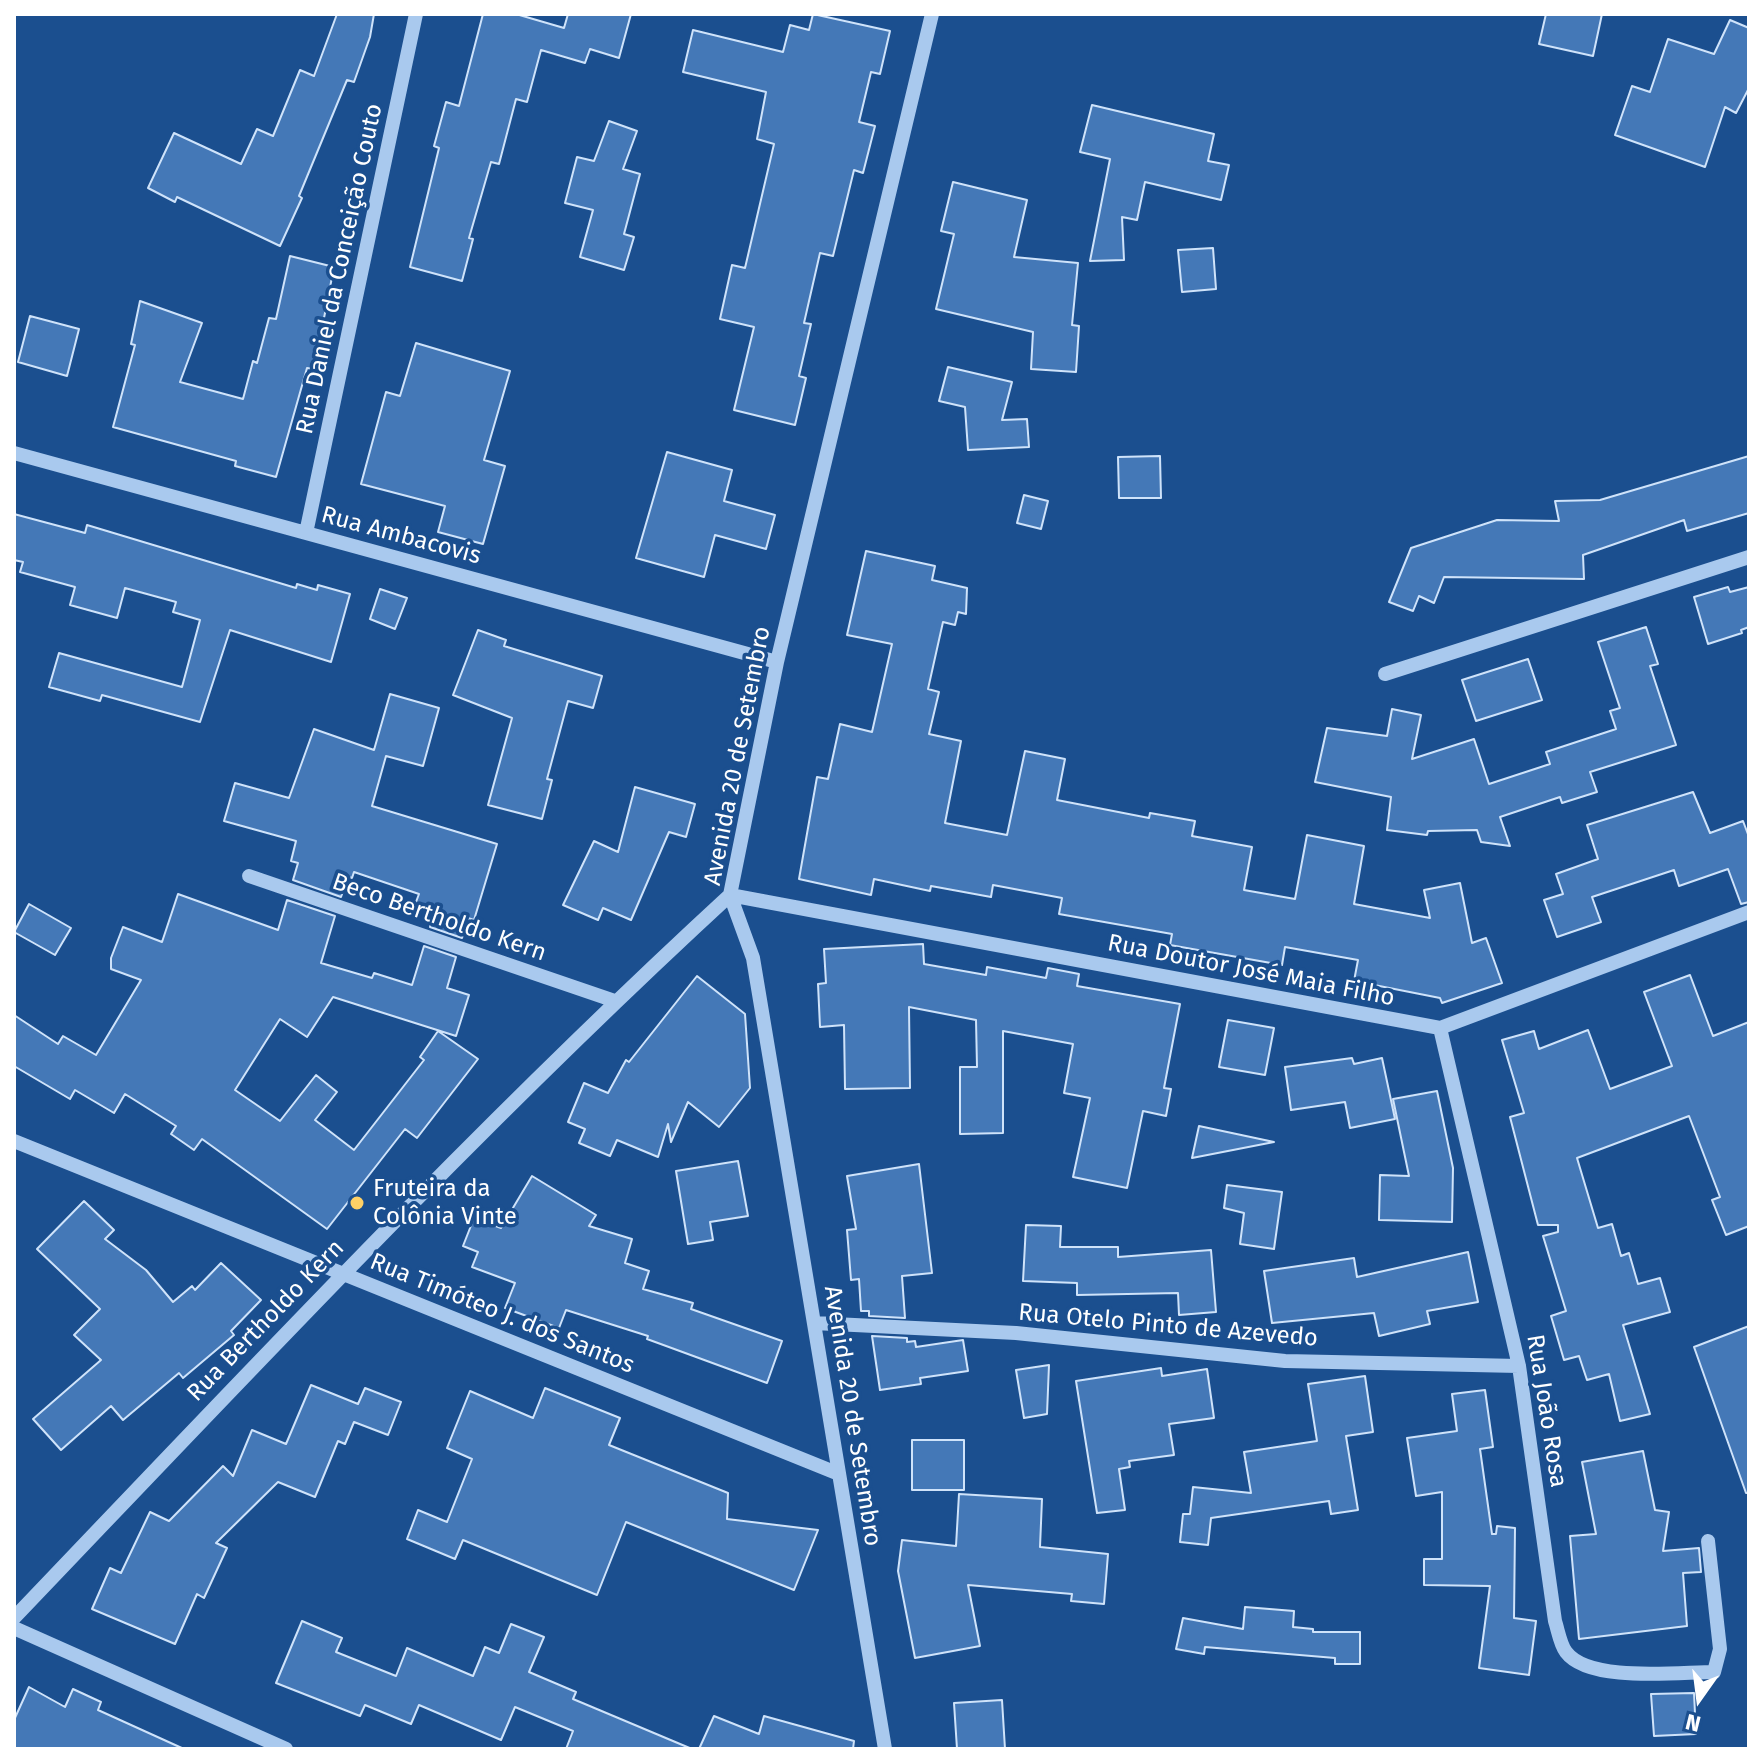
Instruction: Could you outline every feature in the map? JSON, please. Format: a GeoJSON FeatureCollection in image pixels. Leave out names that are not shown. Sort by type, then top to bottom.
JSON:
{"type":"FeatureCollection","features":[{"type":"Feature","properties":{"kind":"street","name":"Rua Daniel da Conceição Couto"},"geometry":{"type":"LineString","coordinates":[[306,533],[416,14]]}},
{"type":"Feature","properties":{"kind":"street","name":"Avenida 20 de Setembro"},"geometry":{"type":"LineString","coordinates":[[885,1749],[753,958],[730,895],[777,662],[932,14]]}},
{"type":"Feature","properties":{"kind":"street","name":"Rua Ambacovis"},"geometry":{"type":"LineString","coordinates":[[14,453],[777,662]]}},
{"type":"Feature","properties":{"kind":"street"},"geometry":{"type":"LineString","coordinates":[[1385,674],[1749,557]]}},
{"type":"Feature","properties":{"kind":"street","name":"Beco Bertholdo Kern"},"geometry":{"type":"LineString","coordinates":[[249,876],[615,1001]]}},
{"type":"Feature","properties":{"kind":"street","name":"Rua Bertholdo Kern"},"geometry":{"type":"LineString","coordinates":[[14,1618],[342,1273],[615,1001],[730,895]]}},
{"type":"Feature","properties":{"kind":"street","name":"Rua Doutor José Maia Filho"},"geometry":{"type":"LineString","coordinates":[[730,895],[1440,1028]]}},
{"type":"Feature","properties":{"kind":"street"},"geometry":{"type":"LineString","coordinates":[[1440,1028],[1749,912]]}},
{"type":"Feature","properties":{"kind":"street","name":"Rua João Rosa"},"geometry":{"type":"LineString","coordinates":[[1440,1028],[1519,1366],[1555,1621],[1566,1652],[1584,1666],[1616,1673],[1714,1672],[1720,1649],[1708,1541]]}},
{"type":"Feature","properties":{"kind":"street","name":"Rua Timóteo J. dos Santos"},"geometry":{"type":"LineString","coordinates":[[14,1141],[839,1474]]}},
{"type":"Feature","properties":{"kind":"street","name":"Rua Otelo Pinto de Azevedo"},"geometry":{"type":"LineString","coordinates":[[814,1323],[1016,1333],[1285,1361],[1519,1366]]}},
{"type":"Feature","properties":{"kind":"street"},"geometry":{"type":"LineString","coordinates":[[14,1628],[286,1749]]}},
{"type":"Feature","properties":{"kind":"building"},"geometry":{"type":"Polygon","coordinates":[[[337,14],[374,14],[370,37],[354,82],[347,80],[299,196],[302,198],[280,246],[177,197],[175,202],[148,188],[174,133],[241,164],[257,129],[273,136],[300,70],[314,76],[337,14]]]}},
{"type":"Feature","properties":{"kind":"building"},"geometry":{"type":"Polygon","coordinates":[[[483,14],[516,14],[564,28],[568,14],[631,14],[619,58],[590,49],[585,63],[541,50],[527,102],[516,99],[499,164],[491,162],[469,238],[473,239],[462,281],[410,267],[439,148],[434,146],[446,102],[459,106],[483,14]]]}},
{"type":"Feature","properties":{"kind":"building"},"geometry":{"type":"Polygon","coordinates":[[[813,14],[890,31],[880,74],[871,72],[859,122],[875,126],[863,173],[854,170],[833,256],[820,253],[804,323],[811,324],[799,376],[806,378],[795,425],[734,410],[754,327],[720,319],[732,265],[745,268],[774,144],[757,139],[766,92],[683,72],[693,30],[783,52],[790,25],[809,30],[813,14]]]}},
{"type":"Feature","properties":{"kind":"building"},"geometry":{"type":"Polygon","coordinates":[[[1546,14],[1602,14],[1593,56],[1539,44],[1546,14]]]}},
{"type":"Feature","properties":{"kind":"building"},"geometry":{"type":"Polygon","coordinates":[[[1730,20],[1749,28],[1749,88],[1736,113],[1725,107],[1705,167],[1615,135],[1632,86],[1650,92],[1668,39],[1714,54],[1730,20]]]}},
{"type":"Feature","properties":{"kind":"building"},"geometry":{"type":"Polygon","coordinates":[[[1092,105],[1214,134],[1208,161],[1229,165],[1221,200],[1145,182],[1137,220],[1122,217],[1124,260],[1090,261],[1110,159],[1080,152],[1092,105]]]}},
{"type":"Feature","properties":{"kind":"building"},"geometry":{"type":"Polygon","coordinates":[[[609,121],[637,131],[623,169],[640,174],[624,234],[634,237],[624,270],[580,257],[593,210],[565,203],[577,157],[594,161],[609,121]]]}},
{"type":"Feature","properties":{"kind":"building"},"geometry":{"type":"Polygon","coordinates":[[[953,182],[1027,200],[1014,257],[1078,263],[1072,325],[1079,326],[1076,372],[1031,369],[1033,332],[936,309],[954,234],[941,231],[953,182]]]}},
{"type":"Feature","properties":{"kind":"building"},"geometry":{"type":"Polygon","coordinates":[[[1213,248],[1216,289],[1182,292],[1178,250],[1213,248]]]}},
{"type":"Feature","properties":{"kind":"building"},"geometry":{"type":"Polygon","coordinates":[[[290,256],[334,267],[314,369],[307,368],[276,477],[235,466],[236,461],[113,427],[135,345],[131,344],[140,301],[202,323],[180,382],[243,399],[269,318],[276,319],[290,256]]]}},
{"type":"Feature","properties":{"kind":"building"},"geometry":{"type":"Polygon","coordinates":[[[30,316],[79,329],[67,376],[18,362],[30,316]]]}},
{"type":"Feature","properties":{"kind":"building"},"geometry":{"type":"Polygon","coordinates":[[[416,343],[510,371],[484,460],[505,466],[483,544],[438,532],[445,506],[361,484],[386,392],[400,396],[416,343]]]}},
{"type":"Feature","properties":{"kind":"building"},"geometry":{"type":"Polygon","coordinates":[[[948,367],[1012,382],[1002,420],[1027,419],[1029,447],[968,450],[965,407],[939,401],[948,367]]]}},
{"type":"Feature","properties":{"kind":"building"},"geometry":{"type":"Polygon","coordinates":[[[667,452],[732,470],[724,501],[775,515],[766,549],[715,535],[704,577],[636,558],[667,452]]]}},
{"type":"Feature","properties":{"kind":"building"},"geometry":{"type":"Polygon","coordinates":[[[1160,456],[1161,498],[1119,498],[1118,457],[1160,456]]]}},
{"type":"Feature","properties":{"kind":"building"},"geometry":{"type":"Polygon","coordinates":[[[1749,456],[1749,513],[1687,531],[1684,520],[1583,555],[1584,579],[1444,577],[1434,603],[1419,596],[1413,611],[1389,602],[1411,548],[1497,520],[1559,521],[1555,501],[1600,500],[1749,456]]]}},
{"type":"Feature","properties":{"kind":"building"},"geometry":{"type":"Polygon","coordinates":[[[1024,495],[1048,501],[1041,529],[1017,523],[1024,495]]]}},
{"type":"Feature","properties":{"kind":"building"},"geometry":{"type":"Polygon","coordinates":[[[14,514],[85,533],[87,525],[296,588],[297,584],[317,590],[318,585],[350,594],[331,662],[230,630],[200,722],[102,695],[100,701],[49,687],[59,653],[182,687],[200,620],[173,612],[176,602],[125,588],[117,618],[70,605],[75,587],[20,572],[23,562],[14,560],[14,514]]]}},
{"type":"Feature","properties":{"kind":"building"},"geometry":{"type":"Polygon","coordinates":[[[866,551],[935,566],[932,580],[967,588],[966,614],[958,612],[955,625],[943,622],[928,689],[939,692],[929,734],[961,741],[945,823],[1007,835],[1025,751],[1065,759],[1057,800],[1149,818],[1150,813],[1195,821],[1192,836],[1252,847],[1244,890],[1295,899],[1307,835],[1364,846],[1354,904],[1430,918],[1424,890],[1460,883],[1472,943],[1486,938],[1502,983],[1442,1003],[1440,998],[1354,981],[1358,960],[1285,947],[1282,965],[1170,945],[1172,934],[1059,914],[1062,898],[993,885],[991,897],[931,886],[930,891],[874,879],[871,895],[799,879],[817,777],[828,779],[840,724],[872,732],[892,644],[847,635],[866,551]]]}},
{"type":"Feature","properties":{"kind":"building"},"geometry":{"type":"Polygon","coordinates":[[[1728,587],[1730,592],[1749,587],[1749,627],[1741,630],[1742,633],[1708,644],[1694,597],[1728,587]]]}},
{"type":"Feature","properties":{"kind":"building"},"geometry":{"type":"Polygon","coordinates":[[[380,589],[407,598],[395,629],[370,619],[380,589]]]}},
{"type":"Feature","properties":{"kind":"building"},"geometry":{"type":"Polygon","coordinates":[[[1646,627],[1658,664],[1650,666],[1676,745],[1590,772],[1597,792],[1562,803],[1560,797],[1500,817],[1510,846],[1481,842],[1477,830],[1428,831],[1427,835],[1387,830],[1391,797],[1315,782],[1327,728],[1387,736],[1392,709],[1421,715],[1412,759],[1474,739],[1489,784],[1550,764],[1546,752],[1616,729],[1610,711],[1620,708],[1598,642],[1646,627]]]}},
{"type":"Feature","properties":{"kind":"building"},"geometry":{"type":"Polygon","coordinates":[[[478,630],[506,640],[504,646],[602,676],[593,708],[568,701],[547,779],[552,780],[542,819],[488,805],[512,718],[453,695],[478,630]]]}},
{"type":"Feature","properties":{"kind":"building"},"geometry":{"type":"Polygon","coordinates":[[[1528,659],[1542,700],[1476,721],[1462,680],[1528,659]]]}},
{"type":"Feature","properties":{"kind":"building"},"geometry":{"type":"Polygon","coordinates":[[[390,694],[439,708],[423,766],[386,756],[372,806],[497,844],[474,920],[468,918],[462,938],[430,927],[435,908],[416,902],[419,894],[354,872],[352,878],[348,877],[341,897],[293,880],[298,863],[291,861],[296,841],[224,821],[235,783],[289,798],[314,729],[374,750],[390,694]]]}},
{"type":"Feature","properties":{"kind":"building"},"geometry":{"type":"Polygon","coordinates":[[[635,787],[695,804],[686,837],[669,832],[631,920],[603,908],[598,920],[563,905],[594,841],[618,852],[635,787]]]}},
{"type":"Feature","properties":{"kind":"building"},"geometry":{"type":"Polygon","coordinates":[[[1693,792],[1710,833],[1743,821],[1749,837],[1749,902],[1741,904],[1728,869],[1679,886],[1674,870],[1592,897],[1601,922],[1557,937],[1544,900],[1563,894],[1556,874],[1598,859],[1587,825],[1693,792]]]}},
{"type":"Feature","properties":{"kind":"building"},"geometry":{"type":"Polygon","coordinates":[[[178,894],[278,930],[287,900],[335,916],[321,963],[372,978],[374,973],[412,985],[424,946],[456,957],[447,988],[469,995],[456,1036],[333,997],[307,1037],[280,1019],[235,1090],[280,1121],[316,1075],[337,1092],[315,1120],[354,1150],[424,1060],[420,1057],[438,1031],[478,1059],[417,1138],[405,1129],[327,1229],[202,1139],[194,1150],[171,1134],[176,1126],[125,1094],[114,1113],[75,1090],[70,1099],[14,1066],[14,1015],[58,1044],[63,1036],[96,1055],[141,980],[111,969],[111,958],[123,927],[162,942],[178,894]]]}},
{"type":"Feature","properties":{"kind":"building"},"geometry":{"type":"Polygon","coordinates":[[[29,904],[71,928],[55,955],[14,932],[29,904]]]}},
{"type":"Feature","properties":{"kind":"building"},"geometry":{"type":"Polygon","coordinates":[[[923,944],[924,964],[986,975],[987,967],[1046,978],[1048,968],[1079,974],[1077,986],[1180,1004],[1164,1088],[1171,1089],[1166,1116],[1143,1111],[1127,1188],[1073,1177],[1090,1098],[1064,1093],[1073,1044],[1003,1031],[1003,1133],[960,1134],[960,1067],[977,1067],[976,1020],[909,1007],[910,1088],[845,1089],[844,1025],[820,1027],[818,984],[826,983],[824,949],[923,944]]]}},
{"type":"Feature","properties":{"kind":"building"},"geometry":{"type":"Polygon","coordinates":[[[1690,975],[1713,1036],[1749,1022],[1749,1226],[1726,1235],[1712,1200],[1720,1197],[1689,1116],[1577,1158],[1598,1228],[1612,1224],[1621,1256],[1629,1253],[1638,1284],[1660,1278],[1670,1312],[1623,1325],[1650,1414],[1620,1421],[1609,1374],[1587,1380],[1579,1356],[1564,1360],[1551,1316],[1566,1311],[1543,1236],[1558,1232],[1558,1225],[1538,1225],[1510,1117],[1524,1113],[1502,1040],[1534,1031],[1539,1049],[1588,1030],[1610,1089],[1672,1066],[1644,992],[1690,975]]]}},
{"type":"Feature","properties":{"kind":"building"},"geometry":{"type":"Polygon","coordinates":[[[697,976],[745,1014],[750,1088],[719,1127],[688,1102],[671,1142],[668,1124],[658,1157],[617,1140],[610,1156],[579,1143],[585,1129],[568,1122],[584,1083],[608,1093],[626,1060],[629,1062],[697,976]]]}},
{"type":"Feature","properties":{"kind":"building"},"geometry":{"type":"Polygon","coordinates":[[[1228,1020],[1274,1028],[1265,1075],[1219,1067],[1228,1020]]]}},
{"type":"Feature","properties":{"kind":"building"},"geometry":{"type":"Polygon","coordinates":[[[1352,1058],[1354,1064],[1382,1058],[1395,1119],[1350,1128],[1345,1102],[1291,1110],[1285,1067],[1352,1058]]]}},
{"type":"Feature","properties":{"kind":"building"},"geometry":{"type":"Polygon","coordinates":[[[1437,1091],[1453,1168],[1452,1222],[1379,1220],[1380,1175],[1409,1176],[1393,1099],[1437,1091]]]}},
{"type":"Feature","properties":{"kind":"building"},"geometry":{"type":"Polygon","coordinates":[[[1199,1126],[1274,1142],[1192,1158],[1199,1126]]]}},
{"type":"Feature","properties":{"kind":"building"},"geometry":{"type":"Polygon","coordinates":[[[738,1161],[748,1216],[710,1222],[713,1240],[688,1244],[676,1171],[738,1161]]]}},
{"type":"Feature","properties":{"kind":"building"},"geometry":{"type":"Polygon","coordinates":[[[919,1164],[932,1273],[902,1276],[905,1318],[869,1316],[869,1311],[861,1311],[859,1279],[851,1280],[847,1230],[856,1229],[847,1176],[919,1164]]]}},
{"type":"Feature","properties":{"kind":"building"},"geometry":{"type":"Polygon","coordinates":[[[532,1176],[596,1215],[589,1226],[632,1239],[625,1263],[649,1271],[643,1289],[693,1303],[691,1309],[782,1341],[767,1383],[647,1339],[648,1336],[566,1310],[559,1328],[505,1308],[515,1283],[472,1267],[478,1252],[463,1246],[474,1218],[501,1228],[532,1176]]]}},
{"type":"Feature","properties":{"kind":"building"},"geometry":{"type":"Polygon","coordinates":[[[1227,1185],[1282,1192],[1274,1249],[1240,1244],[1244,1213],[1224,1208],[1227,1185]]]}},
{"type":"Feature","properties":{"kind":"building"},"geometry":{"type":"Polygon","coordinates":[[[84,1201],[114,1230],[105,1239],[146,1270],[173,1302],[192,1286],[195,1290],[221,1263],[261,1300],[231,1331],[234,1335],[183,1378],[179,1373],[123,1420],[111,1406],[61,1450],[33,1419],[101,1360],[74,1335],[100,1309],[37,1249],[84,1201]]]}},
{"type":"Feature","properties":{"kind":"building"},"geometry":{"type":"Polygon","coordinates":[[[1026,1225],[1061,1226],[1060,1247],[1118,1247],[1118,1257],[1211,1250],[1216,1312],[1179,1315],[1178,1293],[1077,1295],[1077,1283],[1023,1281],[1026,1225]]]}},
{"type":"Feature","properties":{"kind":"building"},"geometry":{"type":"Polygon","coordinates":[[[1468,1252],[1478,1302],[1427,1311],[1430,1324],[1379,1336],[1374,1313],[1272,1323],[1264,1271],[1354,1258],[1357,1277],[1468,1252]]]}},
{"type":"Feature","properties":{"kind":"building"},"geometry":{"type":"Polygon","coordinates":[[[1749,1326],[1749,1493],[1746,1493],[1694,1347],[1749,1326]]]}},
{"type":"Feature","properties":{"kind":"building"},"geometry":{"type":"Polygon","coordinates":[[[872,1336],[907,1338],[907,1342],[915,1341],[916,1347],[963,1340],[968,1371],[920,1378],[921,1384],[880,1390],[872,1336]]]}},
{"type":"Feature","properties":{"kind":"building"},"geometry":{"type":"Polygon","coordinates":[[[1049,1365],[1047,1414],[1024,1418],[1016,1370],[1049,1365]]]}},
{"type":"Feature","properties":{"kind":"building"},"geometry":{"type":"Polygon","coordinates":[[[1161,1368],[1162,1376],[1207,1369],[1214,1418],[1169,1424],[1174,1455],[1129,1461],[1130,1467],[1119,1469],[1125,1510],[1097,1513],[1076,1381],[1161,1368]]]}},
{"type":"Feature","properties":{"kind":"building"},"geometry":{"type":"Polygon","coordinates":[[[1365,1376],[1373,1432],[1346,1436],[1358,1510],[1331,1514],[1329,1501],[1211,1518],[1208,1545],[1180,1542],[1183,1514],[1190,1514],[1193,1487],[1251,1493],[1244,1452],[1317,1441],[1308,1384],[1365,1376]]]}},
{"type":"Feature","properties":{"kind":"building"},"geometry":{"type":"Polygon","coordinates":[[[311,1385],[358,1404],[365,1388],[401,1402],[388,1435],[354,1422],[345,1444],[338,1441],[315,1497],[278,1482],[216,1543],[227,1548],[204,1598],[197,1594],[175,1644],[92,1609],[110,1568],[121,1573],[150,1512],[169,1521],[223,1466],[233,1476],[252,1430],[286,1444],[311,1385]]]}},
{"type":"Feature","properties":{"kind":"building"},"geometry":{"type":"Polygon","coordinates":[[[545,1388],[620,1418],[609,1445],[728,1493],[727,1519],[818,1530],[794,1590],[626,1522],[597,1595],[463,1540],[455,1559],[407,1539],[418,1510],[447,1522],[472,1459],[447,1448],[470,1391],[533,1418],[545,1388]]]}},
{"type":"Feature","properties":{"kind":"building"},"geometry":{"type":"Polygon","coordinates":[[[1485,1390],[1493,1447],[1480,1449],[1492,1534],[1496,1534],[1497,1526],[1515,1528],[1514,1618],[1536,1621],[1529,1675],[1479,1668],[1490,1586],[1424,1585],[1424,1559],[1442,1559],[1442,1492],[1416,1496],[1407,1438],[1457,1431],[1452,1394],[1485,1390]]]}},
{"type":"Feature","properties":{"kind":"building"},"geometry":{"type":"Polygon","coordinates":[[[912,1440],[964,1440],[964,1490],[912,1490],[912,1440]]]}},
{"type":"Feature","properties":{"kind":"building"},"geometry":{"type":"Polygon","coordinates":[[[1643,1451],[1655,1510],[1669,1512],[1663,1551],[1699,1548],[1701,1572],[1683,1573],[1687,1626],[1579,1639],[1570,1536],[1596,1534],[1582,1462],[1643,1451]]]}},
{"type":"Feature","properties":{"kind":"building"},"geometry":{"type":"Polygon","coordinates":[[[959,1494],[1042,1499],[1040,1547],[1108,1554],[1104,1604],[1071,1601],[1072,1594],[968,1585],[980,1646],[915,1658],[898,1571],[902,1540],[956,1546],[959,1494]]]}},
{"type":"Feature","properties":{"kind":"building"},"geometry":{"type":"Polygon","coordinates":[[[1245,1607],[1294,1611],[1293,1627],[1313,1629],[1313,1632],[1360,1632],[1360,1664],[1335,1664],[1335,1658],[1205,1647],[1204,1654],[1176,1649],[1183,1618],[1243,1629],[1245,1607]]]}},
{"type":"Feature","properties":{"kind":"building"},"geometry":{"type":"Polygon","coordinates":[[[302,1621],[342,1638],[336,1652],[396,1676],[407,1648],[473,1676],[485,1647],[499,1653],[511,1624],[544,1637],[529,1672],[576,1692],[573,1699],[692,1749],[566,1749],[573,1731],[515,1707],[501,1740],[419,1705],[411,1724],[365,1705],[360,1716],[276,1683],[302,1621]]]}},
{"type":"Feature","properties":{"kind":"building"},"geometry":{"type":"Polygon","coordinates":[[[29,1687],[65,1707],[73,1689],[101,1702],[98,1710],[184,1749],[14,1749],[14,1720],[29,1687]]]}},
{"type":"Feature","properties":{"kind":"building"},"geometry":{"type":"Polygon","coordinates":[[[1694,1693],[1696,1734],[1654,1736],[1651,1694],[1694,1693]]]}},
{"type":"Feature","properties":{"kind":"building"},"geometry":{"type":"Polygon","coordinates":[[[1002,1700],[1005,1749],[957,1749],[954,1703],[1002,1700]]]}},
{"type":"Feature","properties":{"kind":"building"},"geometry":{"type":"Polygon","coordinates":[[[714,1716],[759,1734],[764,1716],[854,1741],[853,1749],[699,1749],[714,1716]]]}},
{"type":"Feature","properties":{"kind":"place","name":"Fruteira da Colônia Vinte"},"geometry":{"type":"Point","coordinates":[357,1203]}}]}
